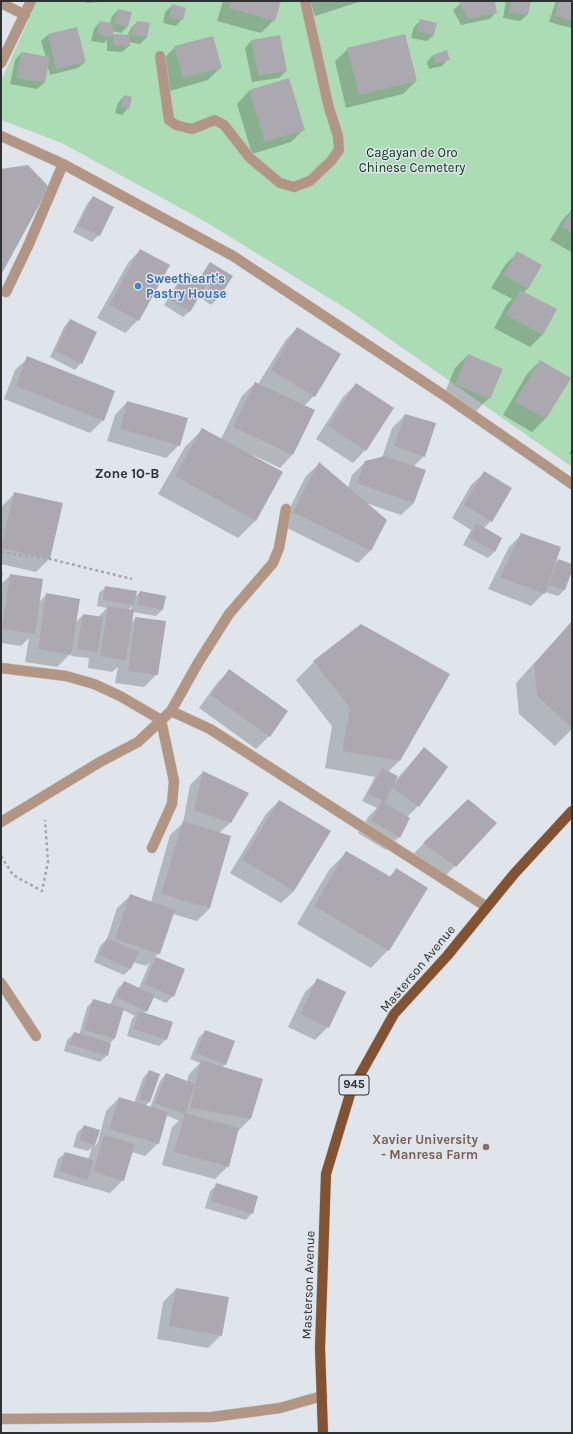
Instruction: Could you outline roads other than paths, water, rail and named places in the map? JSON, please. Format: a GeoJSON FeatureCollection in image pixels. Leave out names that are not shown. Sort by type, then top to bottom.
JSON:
{"type":"FeatureCollection","features":[{"type":"Feature","properties":{"kind":"main road","name":"Masterson Avenue"},"geometry":{"type":"LineString","coordinates":[[323,1433],[320,1348],[326,1174],[351,1091],[394,1014],[447,956],[487,907],[572,811]]}},
{"type":"Feature","properties":{"kind":"street"},"geometry":{"type":"LineString","coordinates":[[1,63],[31,1]]}},
{"type":"Feature","properties":{"kind":"street"},"geometry":{"type":"LineString","coordinates":[[160,56],[169,120],[176,126],[192,129],[215,120],[224,125],[250,158],[280,183],[294,187],[310,181],[331,161],[339,150],[338,136],[329,108],[305,1]]}},
{"type":"Feature","properties":{"kind":"street"},"geometry":{"type":"LineString","coordinates":[[1,3],[25,15]]}},
{"type":"Feature","properties":{"kind":"street"},"geometry":{"type":"LineString","coordinates":[[1,136],[63,164],[233,256],[400,366],[572,484]]}},
{"type":"Feature","properties":{"kind":"street"},"geometry":{"type":"LineString","coordinates":[[6,292],[28,246],[63,164]]}},
{"type":"Feature","properties":{"kind":"street"},"geometry":{"type":"LineString","coordinates":[[1,822],[44,795],[138,742],[171,711],[198,663],[229,614],[273,563],[279,548],[286,509]]}},
{"type":"Feature","properties":{"kind":"street"},"geometry":{"type":"LineString","coordinates":[[1,668],[66,676],[94,684],[120,696],[161,720],[174,781],[173,796],[167,817],[152,848]]}},
{"type":"Feature","properties":{"kind":"street"},"geometry":{"type":"LineString","coordinates":[[171,711],[210,729],[487,907]]}},
{"type":"Feature","properties":{"kind":"street"},"geometry":{"type":"LineString","coordinates":[[1,983],[36,1036]]}},
{"type":"Feature","properties":{"kind":"street"},"geometry":{"type":"LineString","coordinates":[[1,1419],[212,1417],[280,1408],[322,1396]]}},
{"type":"Feature","properties":{"kind":"place","name":"Sweetheart's Pastry House"},"geometry":{"type":"Point","coordinates":[138,286]}},
{"type":"Feature","properties":{"kind":"place","name":"Xavier University - Manresa Farm"},"geometry":{"type":"Point","coordinates":[486,1147]}},
{"type":"Feature","properties":{"kind":"district","name":"Zone 10-B"},"geometry":{"type":"Point","coordinates":[127,474]}},
{"type":"Feature","properties":{"kind":"park label","name":"Cagayan de Oro Chinese Cemetery"},"geometry":{"type":"Point","coordinates":[412,160]}}]}
